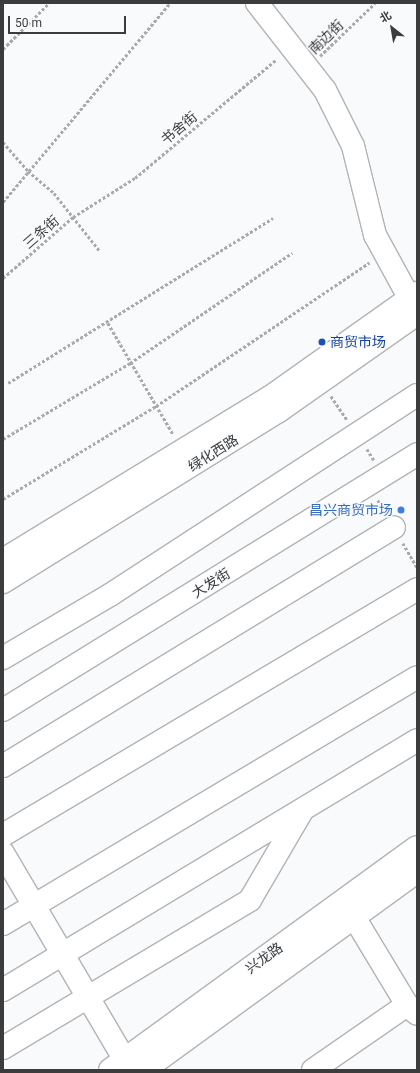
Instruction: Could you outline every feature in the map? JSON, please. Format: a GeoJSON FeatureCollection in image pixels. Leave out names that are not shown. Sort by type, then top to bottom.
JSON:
{"type":"FeatureCollection","features":[{"type":"Feature","properties":{"kind":"street"},"geometry":{"type":"LineString","coordinates":[[257,3],[292,45],[325,90],[353,146],[375,235],[415,305]]}},
{"type":"Feature","properties":{"kind":"street","name":"绿化西路"},"geometry":{"type":"LineString","coordinates":[[3,560],[184,452],[415,305]]}},
{"type":"Feature","properties":{"kind":"street","name":"绿化西路"},"geometry":{"type":"LineString","coordinates":[[3,582],[279,411],[415,305]]}},
{"type":"Feature","properties":{"kind":"street"},"geometry":{"type":"LineString","coordinates":[[3,658],[110,595],[417,395]]}},
{"type":"Feature","properties":{"kind":"street","name":"大发街"},"geometry":{"type":"LineString","coordinates":[[3,710],[417,454]]}},
{"type":"Feature","properties":{"kind":"street"},"geometry":{"type":"LineString","coordinates":[[3,766],[394,526]]}},
{"type":"Feature","properties":{"kind":"street"},"geometry":{"type":"LineString","coordinates":[[3,835],[417,589]]}},
{"type":"Feature","properties":{"kind":"street"},"geometry":{"type":"LineString","coordinates":[[3,924],[417,677]]}},
{"type":"Feature","properties":{"kind":"street"},"geometry":{"type":"LineString","coordinates":[[3,990],[417,740]]}},
{"type":"Feature","properties":{"kind":"street"},"geometry":{"type":"LineString","coordinates":[[3,1048],[250,900],[303,809]]}},
{"type":"Feature","properties":{"kind":"street","name":"兴龙路"},"geometry":{"type":"LineString","coordinates":[[122,1066],[417,847]]}},
{"type":"Feature","properties":{"kind":"street"},"geometry":{"type":"LineString","coordinates":[[3,853],[90,996],[122,1066]]}},
{"type":"Feature","properties":{"kind":"street","name":"兴龙路"},"geometry":{"type":"LineString","coordinates":[[144,1070],[417,872]]}},
{"type":"Feature","properties":{"kind":"street"},"geometry":{"type":"LineString","coordinates":[[313,1070],[412,1009],[354,917]]}},
{"type":"Feature","properties":{"kind":"path"},"geometry":{"type":"LineString","coordinates":[[3,49],[49,3]]}},
{"type":"Feature","properties":{"kind":"path"},"geometry":{"type":"LineString","coordinates":[[3,202],[170,3]]}},
{"type":"Feature","properties":{"kind":"path","name":"南边街"},"geometry":{"type":"LineString","coordinates":[[309,68],[375,3]]}},
{"type":"Feature","properties":{"kind":"path","name":"书舍街"},"geometry":{"type":"LineString","coordinates":[[73,217],[135,178],[292,45]]}},
{"type":"Feature","properties":{"kind":"path"},"geometry":{"type":"LineString","coordinates":[[3,142],[28,171],[54,193],[99,250]]}},
{"type":"Feature","properties":{"kind":"path","name":"三条街"},"geometry":{"type":"LineString","coordinates":[[3,278],[73,217]]}},
{"type":"Feature","properties":{"kind":"path"},"geometry":{"type":"LineString","coordinates":[[8,382],[108,323],[273,218]]}},
{"type":"Feature","properties":{"kind":"path"},"geometry":{"type":"LineString","coordinates":[[3,439],[130,362],[292,253]]}},
{"type":"Feature","properties":{"kind":"path"},"geometry":{"type":"LineString","coordinates":[[3,499],[156,406],[384,253]]}},
{"type":"Feature","properties":{"kind":"path"},"geometry":{"type":"LineString","coordinates":[[108,323],[184,452]]}},
{"type":"Feature","properties":{"kind":"place","name":"商贸市场"},"geometry":{"type":"Point","coordinates":[322,342]}},
{"type":"Feature","properties":{"kind":"place","name":"昌兴商贸市场"},"geometry":{"type":"Point","coordinates":[401,510]}}]}
